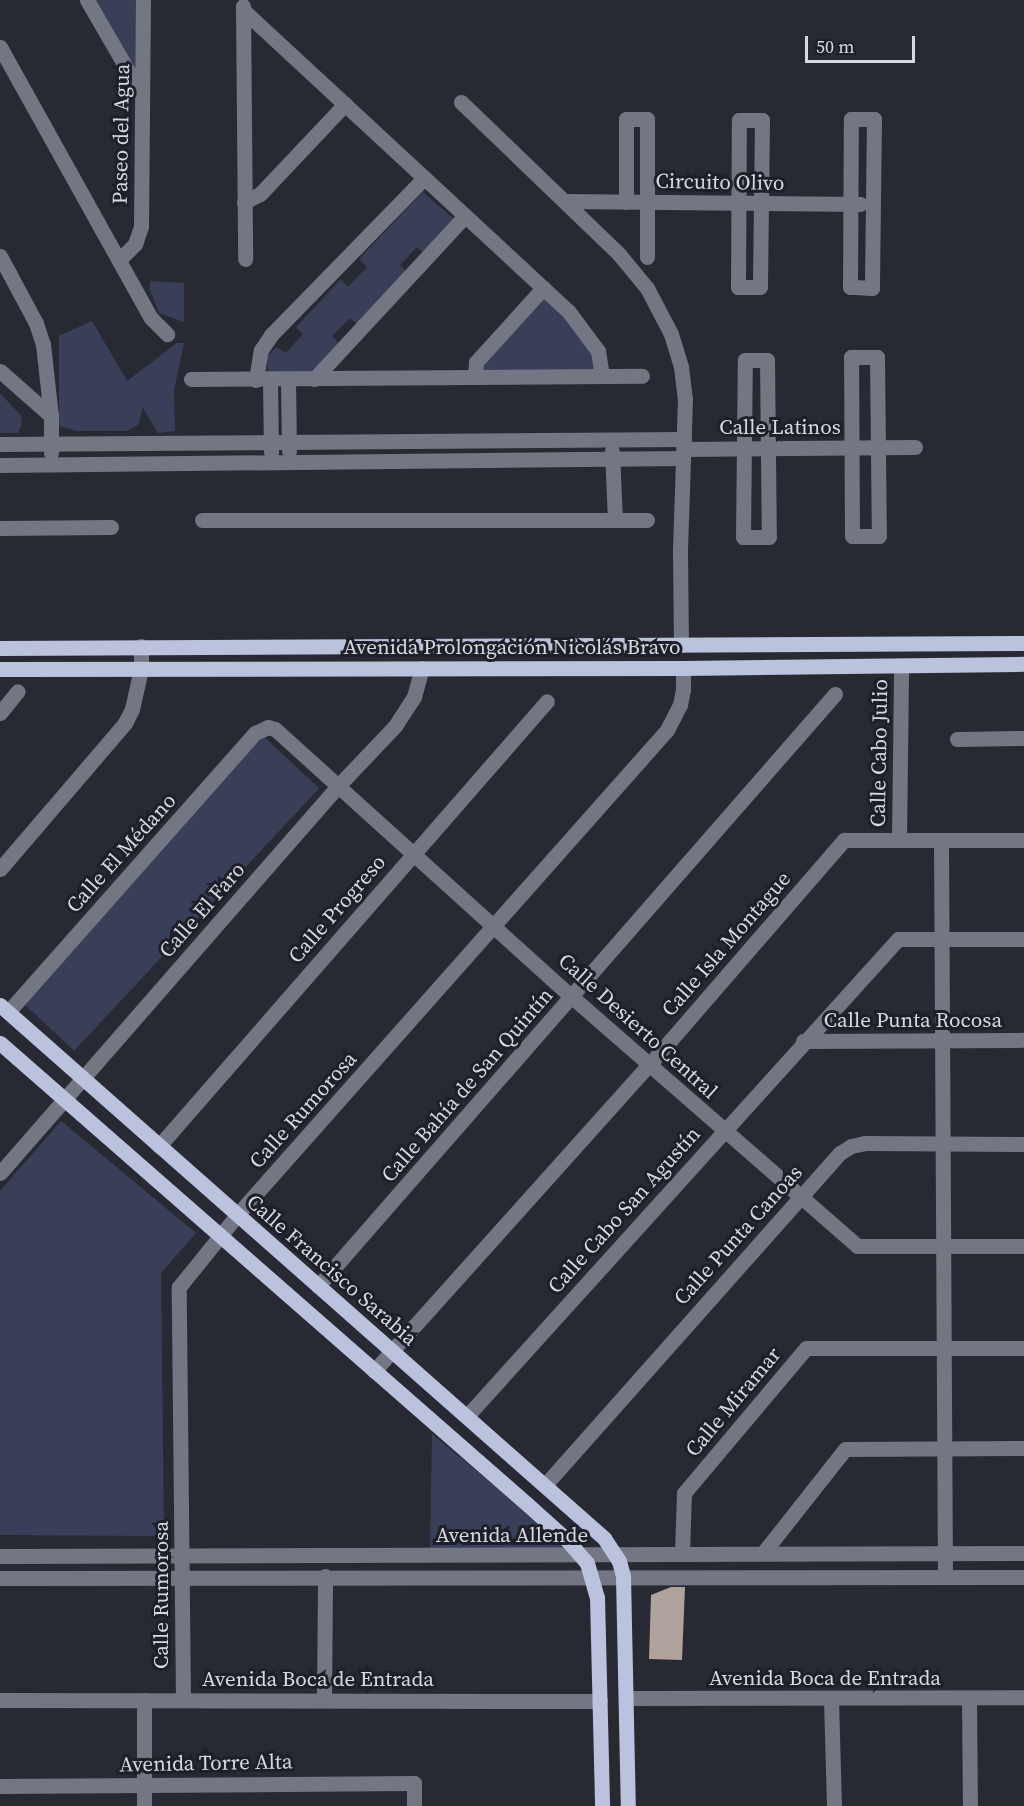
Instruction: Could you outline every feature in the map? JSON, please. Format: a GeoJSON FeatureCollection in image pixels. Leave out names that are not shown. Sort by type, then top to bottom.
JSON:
{"type":"FeatureCollection","features":[{"type":"Feature","properties":{"kind":"main road","name":"Avenida Prolongación Nicolás Bravo"},"geometry":{"type":"LineString","coordinates":[[0,648],[1024,643]]}},
{"type":"Feature","properties":{"kind":"main road"},"geometry":{"type":"LineString","coordinates":[[681,645],[682,668]]}},
{"type":"Feature","properties":{"kind":"main road","name":"Avenida Prolongación Nicolás Bravo"},"geometry":{"type":"LineString","coordinates":[[0,669],[682,668],[1024,664]]}},
{"type":"Feature","properties":{"kind":"main road","name":"Calle Francisco Sarabia"},"geometry":{"type":"LineString","coordinates":[[4,1008],[593,1527],[614,1556],[623,1576]]}},
{"type":"Feature","properties":{"kind":"main road"},"geometry":{"type":"LineString","coordinates":[[0,1043],[219,1237],[527,1504],[567,1540],[587,1563],[597,1597],[602,1806]]}},
{"type":"Feature","properties":{"kind":"main road"},"geometry":{"type":"LineString","coordinates":[[623,1576],[628,1806]]}},
{"type":"Feature","properties":{"kind":"street"},"geometry":{"type":"LineString","coordinates":[[87,0],[142,95]]}},
{"type":"Feature","properties":{"kind":"street","name":"Paseo del Agua"},"geometry":{"type":"LineString","coordinates":[[119,260],[135,244],[141,227],[143,0]]}},
{"type":"Feature","properties":{"kind":"street"},"geometry":{"type":"LineString","coordinates":[[244,5],[345,104],[568,312],[598,351],[602,376]]}},
{"type":"Feature","properties":{"kind":"street"},"geometry":{"type":"LineString","coordinates":[[244,5],[245,259]]}},
{"type":"Feature","properties":{"kind":"street","name":"Paseo del Agua"},"geometry":{"type":"LineString","coordinates":[[0,47],[151,318],[167,334]]}},
{"type":"Feature","properties":{"kind":"street"},"geometry":{"type":"LineString","coordinates":[[461,102],[618,253],[647,288],[661,312],[681,367],[685,399],[681,645]]}},
{"type":"Feature","properties":{"kind":"street"},"geometry":{"type":"LineString","coordinates":[[244,202],[260,195],[345,104]]}},
{"type":"Feature","properties":{"kind":"street"},"geometry":{"type":"LineString","coordinates":[[626,202],[626,119],[647,119],[647,257]]}},
{"type":"Feature","properties":{"kind":"street"},"geometry":{"type":"LineString","coordinates":[[851,119],[874,119],[872,288],[850,287],[851,204],[851,119]]}},
{"type":"Feature","properties":{"kind":"street"},"geometry":{"type":"LineString","coordinates":[[740,120],[762,120],[761,203],[760,287],[738,287],[740,120]]}},
{"type":"Feature","properties":{"kind":"street"},"geometry":{"type":"LineString","coordinates":[[271,461],[261,350],[271,335],[424,178]]}},
{"type":"Feature","properties":{"kind":"street","name":"Circuito Olivo"},"geometry":{"type":"LineString","coordinates":[[566,201],[873,204]]}},
{"type":"Feature","properties":{"kind":"street"},"geometry":{"type":"LineString","coordinates":[[314,379],[465,216]]}},
{"type":"Feature","properties":{"kind":"street"},"geometry":{"type":"LineString","coordinates":[[0,256],[36,323],[43,344],[51,416],[51,464]]}},
{"type":"Feature","properties":{"kind":"street"},"geometry":{"type":"LineString","coordinates":[[475,377],[476,362],[543,288]]}},
{"type":"Feature","properties":{"kind":"street"},"geometry":{"type":"LineString","coordinates":[[851,357],[877,357],[878,448],[879,536],[852,536],[851,357]]}},
{"type":"Feature","properties":{"kind":"street"},"geometry":{"type":"LineString","coordinates":[[745,360],[767,360],[768,448],[769,537],[743,537],[745,360]]}},
{"type":"Feature","properties":{"kind":"street"},"geometry":{"type":"LineString","coordinates":[[0,371],[51,416]]}},
{"type":"Feature","properties":{"kind":"street"},"geometry":{"type":"LineString","coordinates":[[191,379],[642,376]]}},
{"type":"Feature","properties":{"kind":"street"},"geometry":{"type":"LineString","coordinates":[[288,380],[289,460]]}},
{"type":"Feature","properties":{"kind":"street"},"geometry":{"type":"LineString","coordinates":[[0,444],[606,439],[683,448]]}},
{"type":"Feature","properties":{"kind":"street"},"geometry":{"type":"LineString","coordinates":[[606,439],[610,520]]}},
{"type":"Feature","properties":{"kind":"street","name":"Calle Latinos"},"geometry":{"type":"LineString","coordinates":[[683,448],[915,447]]}},
{"type":"Feature","properties":{"kind":"street"},"geometry":{"type":"LineString","coordinates":[[0,465],[289,460],[607,459],[683,448]]}},
{"type":"Feature","properties":{"kind":"street"},"geometry":{"type":"LineString","coordinates":[[202,520],[647,520]]}},
{"type":"Feature","properties":{"kind":"street"},"geometry":{"type":"LineString","coordinates":[[0,528],[111,527]]}},
{"type":"Feature","properties":{"kind":"street"},"geometry":{"type":"LineString","coordinates":[[0,869],[125,723],[132,709],[141,669],[141,646]]}},
{"type":"Feature","properties":{"kind":"street","name":"Calle Cabo Julio"},"geometry":{"type":"LineString","coordinates":[[899,840],[901,666]]}},
{"type":"Feature","properties":{"kind":"street","name":"Calle El Faro"},"geometry":{"type":"LineString","coordinates":[[0,1173],[401,717],[414,697],[422,668]]}},
{"type":"Feature","properties":{"kind":"street","name":"Calle Rumorosa"},"geometry":{"type":"LineString","coordinates":[[183,1700],[179,1287],[237,1215],[667,730],[680,705],[682,668]]}},
{"type":"Feature","properties":{"kind":"street"},"geometry":{"type":"LineString","coordinates":[[0,712],[18,691]]}},
{"type":"Feature","properties":{"kind":"street","name":"Calle Bahía de San Quintín"},"geometry":{"type":"LineString","coordinates":[[318,1286],[835,694]]}},
{"type":"Feature","properties":{"kind":"street","name":"Calle Progreso"},"geometry":{"type":"LineString","coordinates":[[159,1146],[547,701]]}},
{"type":"Feature","properties":{"kind":"street","name":"Calle Desierto Central"},"geometry":{"type":"LineString","coordinates":[[268,727],[275,729],[412,854],[495,925],[572,997],[857,1246],[1024,1246]]}},
{"type":"Feature","properties":{"kind":"street","name":"Calle El Médano"},"geometry":{"type":"LineString","coordinates":[[4,1008],[255,733],[268,727]]}},
{"type":"Feature","properties":{"kind":"street"},"geometry":{"type":"LineString","coordinates":[[957,739],[1024,738]]}},
{"type":"Feature","properties":{"kind":"street","name":"Calle Isla Montague"},"geometry":{"type":"LineString","coordinates":[[374,1371],[650,1065],[844,840],[1024,840]]}},
{"type":"Feature","properties":{"kind":"street"},"geometry":{"type":"LineString","coordinates":[[941,840],[945,1577]]}},
{"type":"Feature","properties":{"kind":"street","name":"Calle Cabo San Agustín"},"geometry":{"type":"LineString","coordinates":[[466,1416],[803,1041],[898,939],[1024,939]]}},
{"type":"Feature","properties":{"kind":"street","name":"Calle Punta Rocosa"},"geometry":{"type":"LineString","coordinates":[[803,1041],[1024,1040]]}},
{"type":"Feature","properties":{"kind":"street","name":"Calle Punta Canoas"},"geometry":{"type":"LineString","coordinates":[[545,1485],[840,1153],[851,1146],[865,1143],[1024,1144]]}},
{"type":"Feature","properties":{"kind":"street","name":"Calle Miramar"},"geometry":{"type":"LineString","coordinates":[[682,1553],[684,1493],[806,1348],[1024,1348]]}},
{"type":"Feature","properties":{"kind":"street"},"geometry":{"type":"LineString","coordinates":[[763,1553],[845,1449],[1024,1448]]}},
{"type":"Feature","properties":{"kind":"street","name":"Avenida Allende"},"geometry":{"type":"LineString","coordinates":[[0,1557],[1024,1553]]}},
{"type":"Feature","properties":{"kind":"street"},"geometry":{"type":"LineString","coordinates":[[324,1700],[325,1576]]}},
{"type":"Feature","properties":{"kind":"street","name":"Avenida Allende"},"geometry":{"type":"LineString","coordinates":[[0,1578],[1024,1577]]}},
{"type":"Feature","properties":{"kind":"street","name":"Avenida Boca de Entrada"},"geometry":{"type":"LineString","coordinates":[[626,1698],[1024,1697]]}},
{"type":"Feature","properties":{"kind":"street"},"geometry":{"type":"LineString","coordinates":[[969,1698],[970,1806]]}},
{"type":"Feature","properties":{"kind":"street"},"geometry":{"type":"LineString","coordinates":[[831,1699],[834,1806]]}},
{"type":"Feature","properties":{"kind":"street","name":"Avenida Boca de Entrada"},"geometry":{"type":"LineString","coordinates":[[0,1700],[600,1701]]}},
{"type":"Feature","properties":{"kind":"street"},"geometry":{"type":"LineString","coordinates":[[144,1700],[144,1806]]}},
{"type":"Feature","properties":{"kind":"street","name":"Avenida Torre Alta"},"geometry":{"type":"LineString","coordinates":[[0,1786],[414,1783],[414,1806]]}},
{"type":"Feature","properties":{"kind":"shaded area"},"geometry":{"type":"Polygon","coordinates":[[[93,0],[137,0],[137,75],[93,0]]]}},
{"type":"Feature","properties":{"kind":"shaded area"},"geometry":{"type":"Polygon","coordinates":[[[423,192],[457,222],[426,254],[417,247],[400,265],[407,272],[357,324],[350,318],[332,336],[339,344],[312,374],[268,374],[267,357],[276,347],[286,353],[303,334],[296,327],[341,279],[348,287],[367,267],[359,259],[423,192]]]}},
{"type":"Feature","properties":{"kind":"shaded area"},"geometry":{"type":"Polygon","coordinates":[[[150,281],[184,283],[184,322],[159,313],[150,290],[150,281]]]}},
{"type":"Feature","properties":{"kind":"shaded area"},"geometry":{"type":"Polygon","coordinates":[[[542,297],[565,315],[596,352],[597,374],[484,374],[484,361],[542,297]]]}},
{"type":"Feature","properties":{"kind":"shaded area"},"geometry":{"type":"Polygon","coordinates":[[[92,321],[127,381],[177,343],[184,343],[174,390],[175,431],[158,433],[143,408],[138,425],[127,431],[77,431],[59,426],[59,336],[92,321]]]}},
{"type":"Feature","properties":{"kind":"shaded area"},"geometry":{"type":"Polygon","coordinates":[[[0,393],[21,416],[22,424],[18,433],[0,433],[0,393]]]}},
{"type":"Feature","properties":{"kind":"shaded area"},"geometry":{"type":"Polygon","coordinates":[[[262,735],[319,788],[74,1051],[17,998],[262,735]]]}},
{"type":"Feature","properties":{"kind":"shaded area"},"geometry":{"type":"Polygon","coordinates":[[[61,1121],[196,1233],[161,1273],[164,1536],[0,1535],[0,1191],[61,1121]]]}},
{"type":"Feature","properties":{"kind":"shaded area"},"geometry":{"type":"Polygon","coordinates":[[[432,1434],[573,1551],[430,1551],[432,1434]]]}},
{"type":"Feature","properties":{"kind":"building"},"geometry":{"type":"Polygon","coordinates":[[[671,1587],[685,1587],[682,1660],[649,1659],[651,1595],[671,1587]]]}}]}
